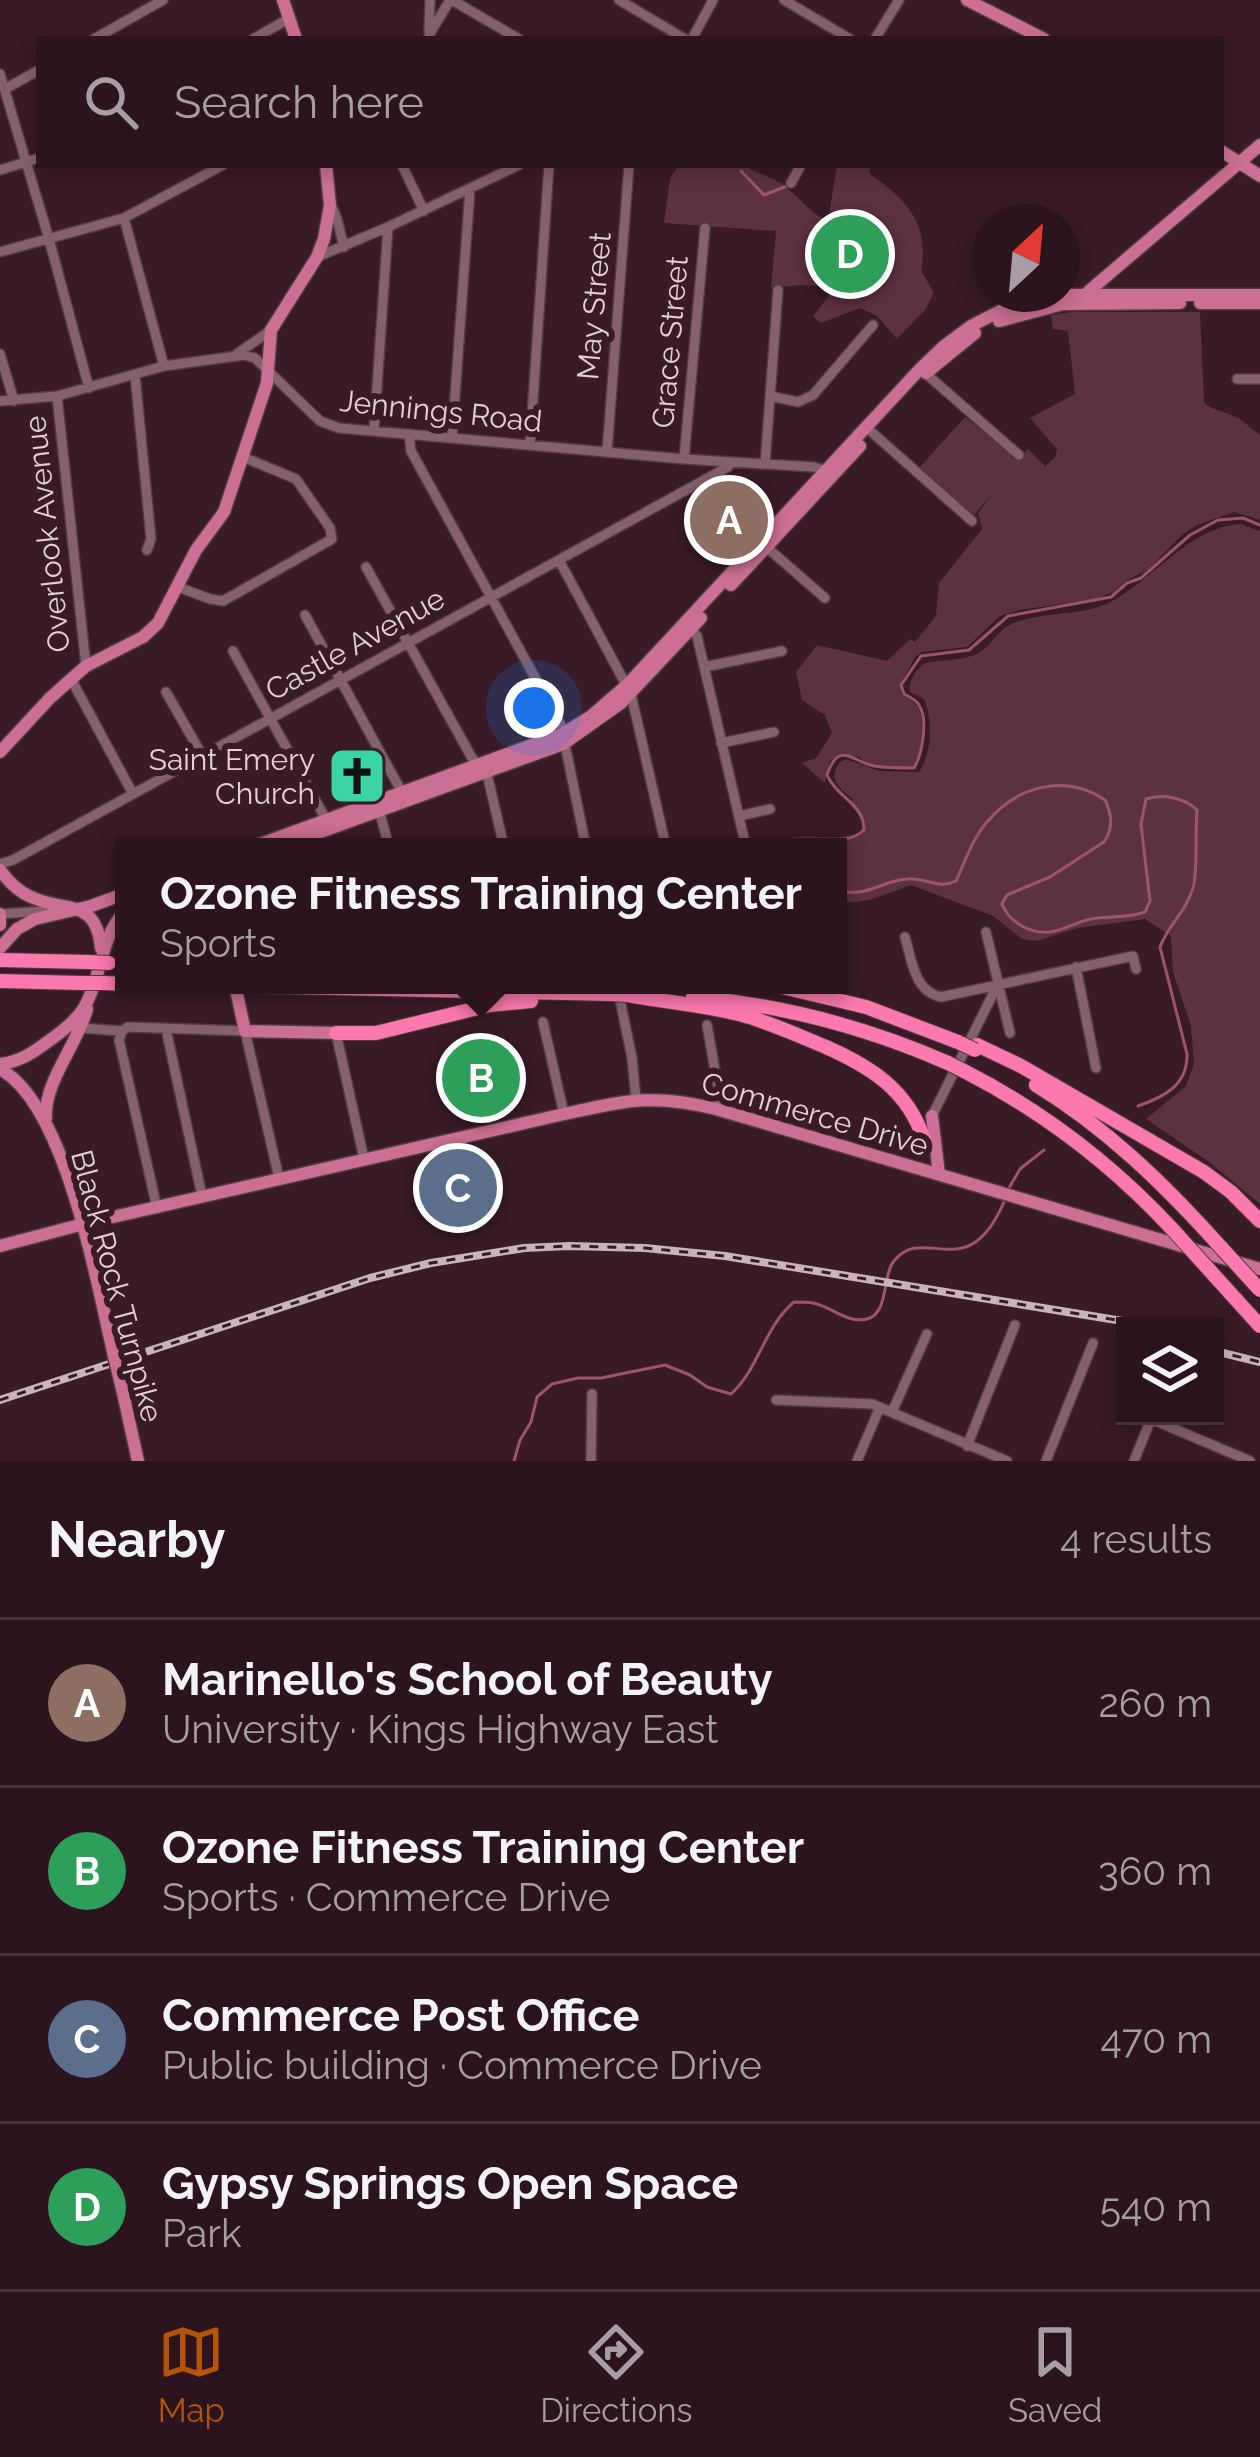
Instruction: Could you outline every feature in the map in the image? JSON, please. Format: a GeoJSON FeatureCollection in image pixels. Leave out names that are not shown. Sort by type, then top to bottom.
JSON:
{"type":"FeatureCollection","features":[{"type":"Feature","properties":{"kind":"highway"},"geometry":{"type":"LineString","coordinates":[[0,960],[105,961]]}},
{"type":"Feature","properties":{"kind":"highway"},"geometry":{"type":"LineString","coordinates":[[0,981],[86,990],[115,984]]}},
{"type":"Feature","properties":{"kind":"highway"},"geometry":{"type":"LineString","coordinates":[[336,1034],[376,1033],[502,1004],[591,994]]}},
{"type":"Feature","properties":{"kind":"highway"},"geometry":{"type":"LineString","coordinates":[[633,994],[736,1014],[780,1028],[868,1067],[916,1115],[932,1116]]}},
{"type":"Feature","properties":{"kind":"highway"},"geometry":{"type":"LineString","coordinates":[[654,994],[799,1013],[880,1036],[964,1071],[1073,1138],[1129,1185],[1260,1326]]}},
{"type":"Feature","properties":{"kind":"highway"},"geometry":{"type":"LineString","coordinates":[[815,994],[1006,1058],[1204,1172],[1260,1221]]}},
{"type":"Feature","properties":{"kind":"highway"},"geometry":{"type":"LineString","coordinates":[[976,1047],[1104,1133],[1160,1182],[1260,1290]]}},
{"type":"Feature","properties":{"kind":"highway"},"geometry":{"type":"LineString","coordinates":[[908,1106],[924,1140]]}},
{"type":"Feature","properties":{"kind":"main road"},"geometry":{"type":"LineString","coordinates":[[283,0],[295,36]]}},
{"type":"Feature","properties":{"kind":"main road"},"geometry":{"type":"LineString","coordinates":[[967,0],[1038,36]]}},
{"type":"Feature","properties":{"kind":"main road"},"geometry":{"type":"LineString","coordinates":[[1088,298],[1260,145]]}},
{"type":"Feature","properties":{"kind":"main road"},"geometry":{"type":"LineString","coordinates":[[1224,153],[1260,176]]}},
{"type":"Feature","properties":{"kind":"main road"},"geometry":{"type":"LineString","coordinates":[[0,752],[86,666],[143,637],[158,623],[196,550],[224,512],[267,383],[271,330],[317,256],[329,220],[326,168]]}},
{"type":"Feature","properties":{"kind":"main road"},"geometry":{"type":"LineString","coordinates":[[282,838],[593,725],[944,346],[971,326],[1004,309],[1051,295],[1260,299]]}},
{"type":"Feature","properties":{"kind":"main road"},"geometry":{"type":"LineString","coordinates":[[298,838],[328,824]]}},
{"type":"Feature","properties":{"kind":"main road"},"geometry":{"type":"LineString","coordinates":[[0,867],[26,895],[86,913],[95,922],[105,961]]}},
{"type":"Feature","properties":{"kind":"main road"},"geometry":{"type":"LineString","coordinates":[[0,948],[29,921],[115,897]]}},
{"type":"Feature","properties":{"kind":"main road"},"geometry":{"type":"LineString","coordinates":[[0,914],[0,925]]}},
{"type":"Feature","properties":{"kind":"main road","name":"Black Rock Turnpike"},"geometry":{"type":"LineString","coordinates":[[47,1125],[48,1094],[81,1028],[86,990],[105,961],[115,925]]}},
{"type":"Feature","properties":{"kind":"main road"},"geometry":{"type":"LineString","coordinates":[[0,1067],[21,1060],[63,1031],[80,1014],[86,990]]}},
{"type":"Feature","properties":{"kind":"main road"},"geometry":{"type":"LineString","coordinates":[[234,994],[245,1031],[336,1034]]}},
{"type":"Feature","properties":{"kind":"main road","name":"Black Rock Turnpike"},"geometry":{"type":"LineString","coordinates":[[0,1067],[24,1087],[47,1125],[71,1189],[138,1461]]}},
{"type":"Feature","properties":{"kind":"main road","name":"Commerce Drive"},"geometry":{"type":"LineString","coordinates":[[0,1246],[636,1099],[684,1101],[716,1109],[1260,1269]]}},
{"type":"Feature","properties":{"kind":"main road"},"geometry":{"type":"LineString","coordinates":[[921,1168],[932,1116]]}},
{"type":"Feature","properties":{"kind":"main road"},"geometry":{"type":"LineString","coordinates":[[932,1116],[939,1174]]}},
{"type":"Feature","properties":{"kind":"street"},"geometry":{"type":"LineString","coordinates":[[99,36],[163,0]]}},
{"type":"Feature","properties":{"kind":"street"},"geometry":{"type":"LineString","coordinates":[[428,36],[430,0]]}},
{"type":"Feature","properties":{"kind":"street"},"geometry":{"type":"LineString","coordinates":[[429,36],[451,0],[513,36]]}},
{"type":"Feature","properties":{"kind":"street"},"geometry":{"type":"LineString","coordinates":[[619,0],[684,36]]}},
{"type":"Feature","properties":{"kind":"street"},"geometry":{"type":"LineString","coordinates":[[691,36],[713,0]]}},
{"type":"Feature","properties":{"kind":"street"},"geometry":{"type":"LineString","coordinates":[[784,0],[845,36]]}},
{"type":"Feature","properties":{"kind":"street"},"geometry":{"type":"LineString","coordinates":[[877,36],[899,0]]}},
{"type":"Feature","properties":{"kind":"street"},"geometry":{"type":"LineString","coordinates":[[259,36],[290,19]]}},
{"type":"Feature","properties":{"kind":"street"},"geometry":{"type":"LineString","coordinates":[[5,89],[36,72]]}},
{"type":"Feature","properties":{"kind":"street"},"geometry":{"type":"LineString","coordinates":[[0,74],[33,160],[89,388]]}},
{"type":"Feature","properties":{"kind":"street"},"geometry":{"type":"LineString","coordinates":[[0,170],[33,160]]}},
{"type":"Feature","properties":{"kind":"street"},"geometry":{"type":"LineString","coordinates":[[0,252],[124,218],[217,168]]}},
{"type":"Feature","properties":{"kind":"street"},"geometry":{"type":"LineString","coordinates":[[403,168],[424,211]]}},
{"type":"Feature","properties":{"kind":"street"},"geometry":{"type":"LineString","coordinates":[[530,444],[549,168]]}},
{"type":"Feature","properties":{"kind":"street","name":"May Street"},"geometry":{"type":"LineString","coordinates":[[607,452],[629,168]]}},
{"type":"Feature","properties":{"kind":"street"},"geometry":{"type":"LineString","coordinates":[[791,183],[799,168]]}},
{"type":"Feature","properties":{"kind":"street"},"geometry":{"type":"LineString","coordinates":[[317,256],[470,189],[490,173]]}},
{"type":"Feature","properties":{"kind":"street"},"geometry":{"type":"LineString","coordinates":[[452,438],[470,189]]}},
{"type":"Feature","properties":{"kind":"street"},"geometry":{"type":"LineString","coordinates":[[330,205],[344,248]]}},
{"type":"Feature","properties":{"kind":"street"},"geometry":{"type":"LineString","coordinates":[[124,218],[164,366]]}},
{"type":"Feature","properties":{"kind":"street"},"geometry":{"type":"LineString","coordinates":[[374,431],[388,227]]}},
{"type":"Feature","properties":{"kind":"street","name":"Grace Street"},"geometry":{"type":"LineString","coordinates":[[684,459],[704,228]]}},
{"type":"Feature","properties":{"kind":"street"},"geometry":{"type":"LineString","coordinates":[[765,464],[778,290]]}},
{"type":"Feature","properties":{"kind":"street"},"geometry":{"type":"LineString","coordinates":[[770,396],[797,402],[813,395],[873,325]]}},
{"type":"Feature","properties":{"kind":"street"},"geometry":{"type":"LineString","coordinates":[[0,401],[56,396],[164,366],[236,354],[271,330]]}},
{"type":"Feature","properties":{"kind":"street"},"geometry":{"type":"LineString","coordinates":[[0,354],[14,401]]}},
{"type":"Feature","properties":{"kind":"street","name":"Jennings Road"},"geometry":{"type":"LineString","coordinates":[[236,354],[255,358],[320,422],[340,428],[831,472]]}},
{"type":"Feature","properties":{"kind":"street"},"geometry":{"type":"LineString","coordinates":[[923,371],[1018,455]]}},
{"type":"Feature","properties":{"kind":"street"},"geometry":{"type":"LineString","coordinates":[[135,376],[151,539],[147,550]]}},
{"type":"Feature","properties":{"kind":"street"},"geometry":{"type":"LineString","coordinates":[[1237,379],[1260,379]]}},
{"type":"Feature","properties":{"kind":"street","name":"Overlook Avenue"},"geometry":{"type":"LineString","coordinates":[[56,396],[86,666]]}},
{"type":"Feature","properties":{"kind":"street"},"geometry":{"type":"LineString","coordinates":[[869,430],[972,521]]}},
{"type":"Feature","properties":{"kind":"street"},"geometry":{"type":"LineString","coordinates":[[409,434],[411,452],[561,725],[584,838]]}},
{"type":"Feature","properties":{"kind":"street"},"geometry":{"type":"LineString","coordinates":[[178,587],[223,601],[332,539],[330,528],[296,479],[243,457]]}},
{"type":"Feature","properties":{"kind":"street","name":"Castle Avenue"},"geometry":{"type":"LineString","coordinates":[[0,867],[730,462]]}},
{"type":"Feature","properties":{"kind":"street"},"geometry":{"type":"LineString","coordinates":[[763,545],[825,598]]}},
{"type":"Feature","properties":{"kind":"street"},"geometry":{"type":"LineString","coordinates":[[559,560],[629,689],[664,838]]}},
{"type":"Feature","properties":{"kind":"street"},"geometry":{"type":"LineString","coordinates":[[366,567],[482,768],[501,838]]}},
{"type":"Feature","properties":{"kind":"street"},"geometry":{"type":"LineString","coordinates":[[304,615],[404,797]]}},
{"type":"Feature","properties":{"kind":"street"},"geometry":{"type":"LineString","coordinates":[[688,626],[697,636],[744,838]]}},
{"type":"Feature","properties":{"kind":"street"},"geometry":{"type":"LineString","coordinates":[[233,650],[328,824]]}},
{"type":"Feature","properties":{"kind":"street"},"geometry":{"type":"LineString","coordinates":[[704,667],[782,651]]}},
{"type":"Feature","properties":{"kind":"street"},"geometry":{"type":"LineString","coordinates":[[71,679],[134,794]]}},
{"type":"Feature","properties":{"kind":"street"},"geometry":{"type":"LineString","coordinates":[[166,692],[202,755]]}},
{"type":"Feature","properties":{"kind":"street"},"geometry":{"type":"LineString","coordinates":[[721,743],[774,732]]}},
{"type":"Feature","properties":{"kind":"street"},"geometry":{"type":"LineString","coordinates":[[378,806],[387,838]]}},
{"type":"Feature","properties":{"kind":"street"},"geometry":{"type":"LineString","coordinates":[[739,816],[770,809]]}},
{"type":"Feature","properties":{"kind":"street"},"geometry":{"type":"LineString","coordinates":[[0,914],[77,909]]}},
{"type":"Feature","properties":{"kind":"street"},"geometry":{"type":"LineString","coordinates":[[986,932],[1010,1033]]}},
{"type":"Feature","properties":{"kind":"street"},"geometry":{"type":"LineString","coordinates":[[905,937],[920,986],[933,996],[950,997],[1133,956],[1136,969]]}},
{"type":"Feature","properties":{"kind":"street"},"geometry":{"type":"LineString","coordinates":[[1076,967],[1096,1068]]}},
{"type":"Feature","properties":{"kind":"street"},"geometry":{"type":"LineString","coordinates":[[932,1116],[998,984]]}},
{"type":"Feature","properties":{"kind":"street"},"geometry":{"type":"LineString","coordinates":[[619,994],[636,1099]]}},
{"type":"Feature","properties":{"kind":"street"},"geometry":{"type":"LineString","coordinates":[[224,1030],[240,1011]]}},
{"type":"Feature","properties":{"kind":"street"},"geometry":{"type":"LineString","coordinates":[[543,1022],[564,1114]]}},
{"type":"Feature","properties":{"kind":"street"},"geometry":{"type":"LineString","coordinates":[[707,1025],[718,1087],[716,1109]]}},
{"type":"Feature","properties":{"kind":"street"},"geometry":{"type":"LineString","coordinates":[[81,1028],[245,1031],[279,1178]]}},
{"type":"Feature","properties":{"kind":"street"},"geometry":{"type":"LineString","coordinates":[[166,1029],[202,1196]]}},
{"type":"Feature","properties":{"kind":"street"},"geometry":{"type":"LineString","coordinates":[[122,1031],[119,1040],[157,1208]]}},
{"type":"Feature","properties":{"kind":"street"},"geometry":{"type":"LineString","coordinates":[[336,1034],[364,1159]]}},
{"type":"Feature","properties":{"kind":"street"},"geometry":{"type":"LineString","coordinates":[[968,1446],[1015,1325]]}},
{"type":"Feature","properties":{"kind":"street"},"geometry":{"type":"LineString","coordinates":[[892,1412],[927,1334]]}},
{"type":"Feature","properties":{"kind":"street"},"geometry":{"type":"LineString","coordinates":[[1046,1461],[1093,1342]]}},
{"type":"Feature","properties":{"kind":"street"},"geometry":{"type":"LineString","coordinates":[[591,1461],[592,1394]]}},
{"type":"Feature","properties":{"kind":"street"},"geometry":{"type":"LineString","coordinates":[[776,1400],[880,1406],[1007,1461]]}},
{"type":"Feature","properties":{"kind":"street"},"geometry":{"type":"LineString","coordinates":[[857,1461],[880,1406]]}},
{"type":"Feature","properties":{"kind":"street"},"geometry":{"type":"LineString","coordinates":[[1133,1461],[1151,1419],[1250,1461]]}},
{"type":"Feature","properties":{"kind":"shaded area"},"geometry":{"type":"Polygon","coordinates":[[[677,168],[748,168],[783,184],[828,221],[837,168],[869,168],[912,214],[922,239],[921,270],[934,293],[925,310],[897,339],[877,316],[860,308],[821,323],[813,316],[836,287],[771,288],[776,231],[664,223],[670,178],[677,168]]]}},
{"type":"Feature","properties":{"kind":"shaded area"},"geometry":{"type":"Polygon","coordinates":[[[1200,312],[1204,403],[1260,434],[1260,520],[1234,512],[1197,525],[1149,569],[1113,592],[1000,616],[967,647],[922,652],[900,685],[902,695],[918,707],[922,721],[913,768],[867,764],[859,757],[840,755],[830,761],[825,783],[802,763],[816,758],[832,733],[825,715],[802,700],[796,672],[817,645],[887,661],[910,639],[915,642],[936,616],[939,583],[982,529],[978,513],[992,494],[972,517],[919,468],[965,417],[1018,460],[1028,449],[1045,466],[1055,458],[1057,449],[1030,418],[1075,394],[1068,331],[1053,329],[1051,315],[1200,312]]]}},
{"type":"Feature","properties":{"kind":"shaded area"},"geometry":{"type":"Polygon","coordinates":[[[1240,524],[1260,531],[1260,1204],[1146,1119],[1186,1086],[1194,1063],[1191,1026],[1173,972],[1171,936],[1145,919],[1078,928],[1037,941],[1022,939],[993,916],[911,885],[847,902],[847,838],[792,838],[848,836],[863,827],[850,805],[853,799],[835,778],[840,762],[846,759],[879,771],[919,772],[929,746],[929,717],[924,699],[910,688],[913,676],[925,663],[974,655],[1007,626],[1023,620],[1104,605],[1189,543],[1240,524]]]}},
{"type":"Feature","properties":{"kind":"waterway"},"geometry":{"type":"LineString","coordinates":[[741,171],[764,195],[787,186]]}},
{"type":"Feature","properties":{"kind":"waterway"},"geometry":{"type":"LineString","coordinates":[[847,838],[864,830],[863,821],[827,775],[841,755],[874,766],[914,768],[924,721],[919,705],[904,694],[901,685],[921,656],[969,650],[1008,616],[1111,597],[1190,535],[1218,520],[1243,518],[1260,525]]}},
{"type":"Feature","properties":{"kind":"waterway"},"geometry":{"type":"LineString","coordinates":[[847,891],[907,879],[956,881],[977,836],[999,810],[1042,787],[1074,787],[1105,800],[1110,821],[1107,837],[1050,877],[1007,895],[1002,904],[1005,910],[1021,925],[1042,932],[1091,919],[1139,914],[1150,901],[1141,824],[1146,799],[1166,797],[1192,806],[1197,810],[1193,888],[1160,947],[1186,1065],[1173,1088],[1138,1106]]}},
{"type":"Feature","properties":{"kind":"waterway"},"geometry":{"type":"LineString","coordinates":[[1009,1188],[1020,1169],[1044,1150]]}},
{"type":"Feature","properties":{"kind":"waterway"},"geometry":{"type":"LineString","coordinates":[[514,1461],[537,1397],[552,1384],[665,1365],[731,1394],[775,1323],[794,1302],[820,1305],[853,1319],[874,1316],[894,1261],[906,1251],[962,1248],[977,1241],[992,1225],[1006,1197]]}},
{"type":"Feature","properties":{"kind":"railway"},"geometry":{"type":"LineString","coordinates":[[0,1400],[370,1278],[524,1248],[645,1248],[725,1256],[1116,1320]]}},
{"type":"Feature","properties":{"kind":"railway"},"geometry":{"type":"LineString","coordinates":[[1224,1353],[1260,1362]]}},
{"type":"Feature","properties":{"kind":"place","name":"Gypsy Springs Open Space"},"geometry":{"type":"Point","coordinates":[850,254]}},
{"type":"Feature","properties":{"kind":"place","name":"Marinello's School of Beauty"},"geometry":{"type":"Point","coordinates":[729,520]}},
{"type":"Feature","properties":{"kind":"place","name":"Saint Emery Church"},"geometry":{"type":"Point","coordinates":[357,776]}},
{"type":"Feature","properties":{"kind":"place","name":"Ozone Fitness Training Center"},"geometry":{"type":"Point","coordinates":[481,1078]}},
{"type":"Feature","properties":{"kind":"place","name":"Commerce Post Office"},"geometry":{"type":"Point","coordinates":[458,1188]}}]}
